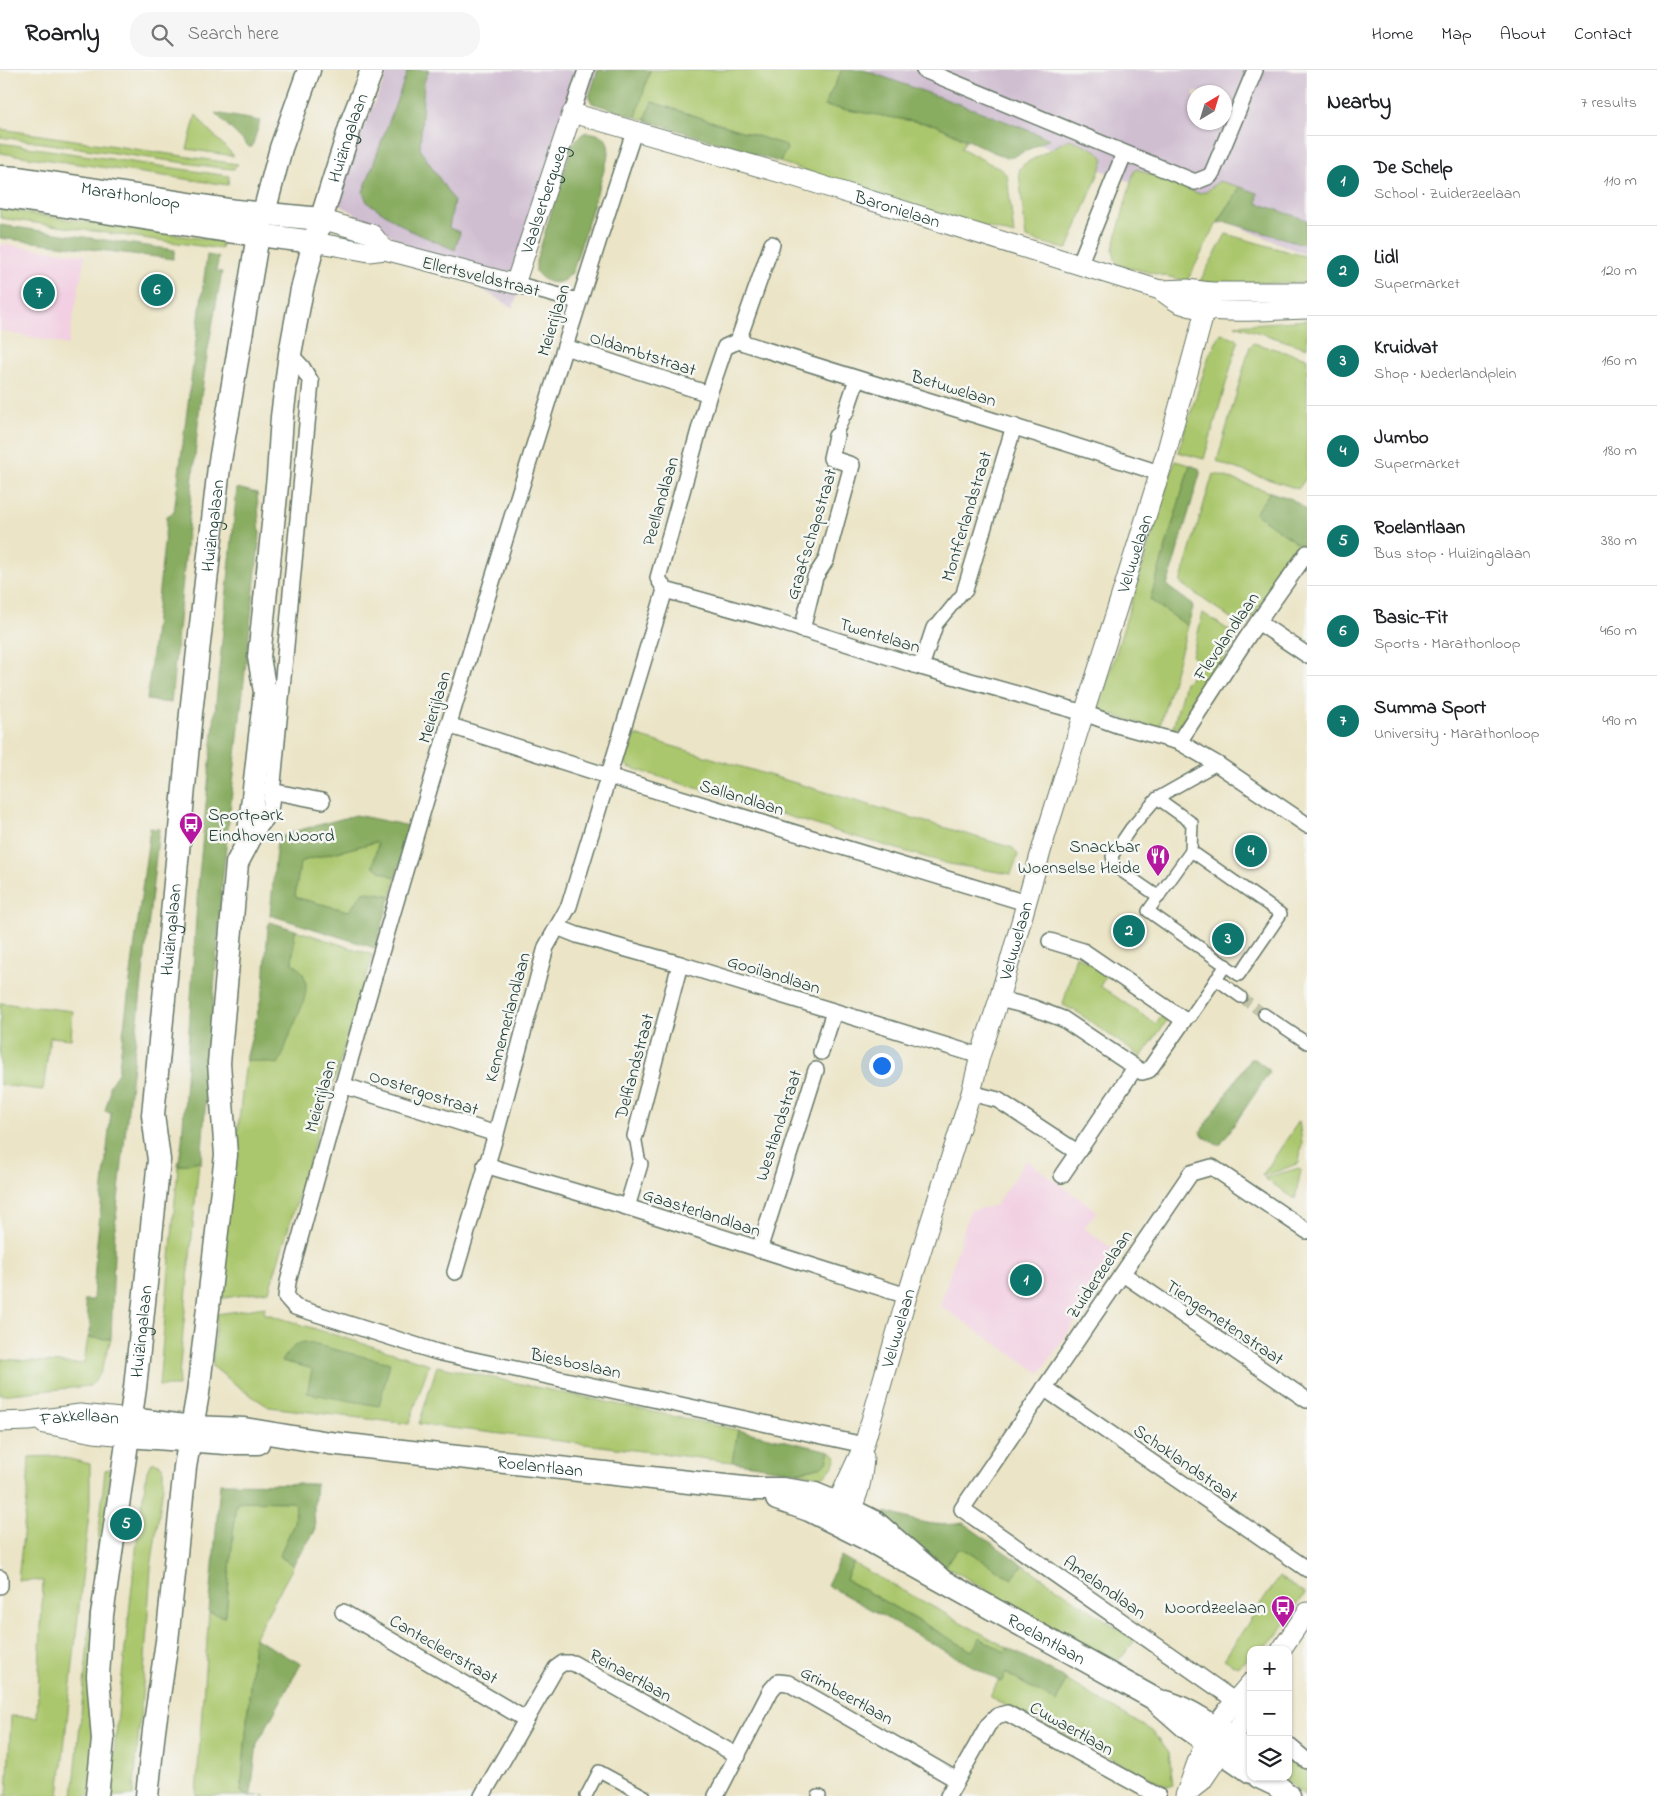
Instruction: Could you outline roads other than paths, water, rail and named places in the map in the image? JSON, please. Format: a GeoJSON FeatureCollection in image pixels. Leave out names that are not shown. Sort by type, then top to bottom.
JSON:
{"type":"FeatureCollection","features":[{"type":"Feature","properties":{"kind":"main road","name":"Huizingalaan"},"geometry":{"type":"LineString","coordinates":[[97,1796],[103,1740],[98,1676],[102,1615],[129,1427],[159,1160],[153,1115],[192,703],[219,467],[261,224],[281,148],[309,70]]}},
{"type":"Feature","properties":{"kind":"main road","name":"Huizingalaan"},"geometry":{"type":"LineString","coordinates":[[147,1796],[154,1730],[167,1641],[185,1467],[198,1393],[226,1155],[219,1063],[237,863],[248,842],[265,692],[260,657],[282,417],[290,354],[302,289],[314,242],[353,118],[372,70]]}},
{"type":"Feature","properties":{"kind":"main road","name":"Marathonloop"},"geometry":{"type":"LineString","coordinates":[[0,177],[19,178],[261,224]]}},
{"type":"Feature","properties":{"kind":"main road","name":"Marathonloop"},"geometry":{"type":"LineString","coordinates":[[0,196],[261,224]]}},
{"type":"Feature","properties":{"kind":"main road"},"geometry":{"type":"LineString","coordinates":[[261,224],[321,219]]}},
{"type":"Feature","properties":{"kind":"main road"},"geometry":{"type":"LineString","coordinates":[[261,224],[314,242]]}},
{"type":"Feature","properties":{"kind":"main road","name":"Roelantlaan"},"geometry":{"type":"LineString","coordinates":[[129,1427],[191,1434],[244,1429],[329,1444],[753,1489],[809,1510],[841,1512],[939,1578],[1153,1698],[1187,1728],[1247,1753]]}},
{"type":"Feature","properties":{"kind":"main road","name":"Roelantlaan"},"geometry":{"type":"LineString","coordinates":[[1219,1740],[1247,1768]]}},
{"type":"Feature","properties":{"kind":"street","name":"Vaalserbergweg"},"geometry":{"type":"LineString","coordinates":[[515,284],[586,70]]}},
{"type":"Feature","properties":{"kind":"street"},"geometry":{"type":"LineString","coordinates":[[924,70],[1195,182],[1210,176],[1255,70]]}},
{"type":"Feature","properties":{"kind":"street"},"geometry":{"type":"LineString","coordinates":[[572,113],[634,132]]}},
{"type":"Feature","properties":{"kind":"street","name":"Baronielaan"},"geometry":{"type":"LineString","coordinates":[[634,132],[795,177],[1160,290],[1187,289],[1208,301],[1243,311],[1307,309]]}},
{"type":"Feature","properties":{"kind":"street","name":"Meierijlaan"},"geometry":{"type":"LineString","coordinates":[[286,1297],[288,1282],[412,821],[448,725],[578,301],[634,132]]}},
{"type":"Feature","properties":{"kind":"street"},"geometry":{"type":"LineString","coordinates":[[1079,265],[1124,154]]}},
{"type":"Feature","properties":{"kind":"street"},"geometry":{"type":"LineString","coordinates":[[321,219],[372,234],[385,250]]}},
{"type":"Feature","properties":{"kind":"street","name":"Ellertsveldstraat"},"geometry":{"type":"LineString","coordinates":[[314,242],[368,252],[385,250],[578,301]]}},
{"type":"Feature","properties":{"kind":"street","name":"Peellandlaan"},"geometry":{"type":"LineString","coordinates":[[608,776],[665,590],[658,578],[709,394],[725,347],[738,341],[772,244]]}},
{"type":"Feature","properties":{"kind":"street","name":"Baronielaan"},"geometry":{"type":"LineString","coordinates":[[1208,301],[1307,292]]}},
{"type":"Feature","properties":{"kind":"street","name":"Veluwelaan"},"geometry":{"type":"LineString","coordinates":[[841,1512],[859,1489],[863,1472],[864,1446],[907,1296],[971,1093],[980,1056],[999,999],[1084,713],[1167,450],[1208,301]]}},
{"type":"Feature","properties":{"kind":"street","name":"Betuwelaan"},"geometry":{"type":"LineString","coordinates":[[738,341],[1159,473]]}},
{"type":"Feature","properties":{"kind":"street","name":"Oldambtstraat"},"geometry":{"type":"LineString","coordinates":[[565,348],[709,394]]}},
{"type":"Feature","properties":{"kind":"street","name":"Huizingalaan"},"geometry":{"type":"LineString","coordinates":[[248,842],[269,815],[311,382],[290,354]]}},
{"type":"Feature","properties":{"kind":"street","name":"Graafschapstraat"},"geometry":{"type":"LineString","coordinates":[[802,630],[815,577],[826,560],[852,465],[831,458],[836,436],[857,379]]}},
{"type":"Feature","properties":{"kind":"street","name":"Montferlandstraat"},"geometry":{"type":"LineString","coordinates":[[921,667],[934,628],[965,590],[1014,426]]}},
{"type":"Feature","properties":{"kind":"street","name":"Flevolandlaan"},"geometry":{"type":"LineString","coordinates":[[1178,742],[1258,622],[1307,553]]}},
{"type":"Feature","properties":{"kind":"street","name":"Twentelaan"},"geometry":{"type":"LineString","coordinates":[[665,590],[1178,742],[1217,764],[1307,824]]}},
{"type":"Feature","properties":{"kind":"street"},"geometry":{"type":"LineString","coordinates":[[1258,622],[1307,655]]}},
{"type":"Feature","properties":{"kind":"street","name":"Sallandlaan"},"geometry":{"type":"LineString","coordinates":[[448,725],[608,776],[1026,903]]}},
{"type":"Feature","properties":{"kind":"street"},"geometry":{"type":"LineString","coordinates":[[1159,896],[1114,866],[1112,856],[1131,828],[1157,798],[1217,764]]}},
{"type":"Feature","properties":{"kind":"street","name":"Kennemerlandlaan"},"geometry":{"type":"LineString","coordinates":[[455,1272],[485,1165],[496,1134],[546,946],[569,906],[608,776]]}},
{"type":"Feature","properties":{"kind":"street"},"geometry":{"type":"LineString","coordinates":[[272,791],[322,801]]}},
{"type":"Feature","properties":{"kind":"street"},"geometry":{"type":"LineString","coordinates":[[1157,798],[1192,823],[1191,850],[1148,911],[1239,975],[1281,914],[1191,850]]}},
{"type":"Feature","properties":{"kind":"street","name":"Gooilandlaan"},"geometry":{"type":"LineString","coordinates":[[557,927],[577,935],[680,964],[980,1056]]}},
{"type":"Feature","properties":{"kind":"street"},"geometry":{"type":"LineString","coordinates":[[1050,942],[1083,951],[1184,1020]]}},
{"type":"Feature","properties":{"kind":"street","name":"Delflandstraat"},"geometry":{"type":"LineString","coordinates":[[627,1207],[640,1164],[634,1136],[680,964]]}},
{"type":"Feature","properties":{"kind":"street"},"geometry":{"type":"LineString","coordinates":[[999,999],[1031,1007],[1063,1019],[1142,1072],[1148,1070],[1184,1020],[1191,1016],[1226,965]]}},
{"type":"Feature","properties":{"kind":"street"},"geometry":{"type":"LineString","coordinates":[[1216,979],[1241,997]]}},
{"type":"Feature","properties":{"kind":"street","name":"Westlandstraat"},"geometry":{"type":"LineString","coordinates":[[759,1250],[834,1012]]}},
{"type":"Feature","properties":{"kind":"street"},"geometry":{"type":"LineString","coordinates":[[1264,1014],[1307,1043]]}},
{"type":"Feature","properties":{"kind":"street"},"geometry":{"type":"LineString","coordinates":[[1062,1175],[1135,1068]]}},
{"type":"Feature","properties":{"kind":"street","name":"Oostergostraat"},"geometry":{"type":"LineString","coordinates":[[342,1085],[496,1134]]}},
{"type":"Feature","properties":{"kind":"street"},"geometry":{"type":"LineString","coordinates":[[971,1093],[998,1100],[1077,1152]]}},
{"type":"Feature","properties":{"kind":"street","name":"Gaasterlandlaan"},"geometry":{"type":"LineString","coordinates":[[485,1165],[627,1207],[907,1296]]}},
{"type":"Feature","properties":{"kind":"street","name":"Zuiderzeelaan"},"geometry":{"type":"LineString","coordinates":[[962,1509],[1191,1172],[1212,1167],[1307,1231]]}},
{"type":"Feature","properties":{"kind":"street","name":"Tiengemetenstraat"},"geometry":{"type":"LineString","coordinates":[[1122,1274],[1307,1400]]}},
{"type":"Feature","properties":{"kind":"street","name":"Biesboslaan"},"geometry":{"type":"LineString","coordinates":[[286,1297],[295,1307],[437,1352],[864,1446]]}},
{"type":"Feature","properties":{"kind":"street","name":"Schoklandstraat"},"geometry":{"type":"LineString","coordinates":[[1044,1388],[1307,1569]]}},
{"type":"Feature","properties":{"kind":"street","name":"Fakkellaan"},"geometry":{"type":"LineString","coordinates":[[0,1422],[28,1421],[80,1414],[129,1427]]}},
{"type":"Feature","properties":{"kind":"street","name":"Amelandlaan"},"geometry":{"type":"LineString","coordinates":[[962,1509],[1246,1709]]}},
{"type":"Feature","properties":{"kind":"street"},"geometry":{"type":"LineString","coordinates":[[0,1578],[0,1586]]}},
{"type":"Feature","properties":{"kind":"street","name":"Cantecleerstraat"},"geometry":{"type":"LineString","coordinates":[[343,1612],[525,1719]]}},
{"type":"Feature","properties":{"kind":"street"},"geometry":{"type":"LineString","coordinates":[[1284,1646],[1307,1612]]}},
{"type":"Feature","properties":{"kind":"street","name":"Reinaertlaan"},"geometry":{"type":"LineString","coordinates":[[482,1796],[556,1668],[563,1663],[573,1663],[738,1756]]}},
{"type":"Feature","properties":{"kind":"street","name":"Grimbeertlaan"},"geometry":{"type":"LineString","coordinates":[[716,1796],[770,1690],[778,1682],[788,1682],[957,1780]]}},
{"type":"Feature","properties":{"kind":"street"},"geometry":{"type":"LineString","coordinates":[[1186,1795],[1191,1775],[1246,1709],[1249,1691]]}},
{"type":"Feature","properties":{"kind":"street","name":"Cuwaertlaan"},"geometry":{"type":"LineString","coordinates":[[948,1796],[988,1725],[998,1716],[1007,1714],[1158,1796]]}},
{"type":"Feature","properties":{"kind":"street"},"geometry":{"type":"LineString","coordinates":[[1292,1748],[1307,1761]]}},
{"type":"Feature","properties":{"kind":"street"},"geometry":{"type":"LineString","coordinates":[[586,1796],[599,1771],[645,1796]]}},
{"type":"Feature","properties":{"kind":"tunnel"},"geometry":{"type":"LineString","coordinates":[[1241,997],[1264,1014]]}},
{"type":"Feature","properties":{"kind":"place","name":"Basic-Fit"},"geometry":{"type":"Point","coordinates":[157,290]}},
{"type":"Feature","properties":{"kind":"place","name":"Summa Sport"},"geometry":{"type":"Point","coordinates":[39,293]}},
{"type":"Feature","properties":{"kind":"place","name":"Sportpark Eindhoven Noord"},"geometry":{"type":"Point","coordinates":[191,845]}},
{"type":"Feature","properties":{"kind":"place","name":"Jumbo"},"geometry":{"type":"Point","coordinates":[1251,851]}},
{"type":"Feature","properties":{"kind":"place","name":"Snackbar Woenselse Heide"},"geometry":{"type":"Point","coordinates":[1158,877]}},
{"type":"Feature","properties":{"kind":"place","name":"Lidl"},"geometry":{"type":"Point","coordinates":[1129,931]}},
{"type":"Feature","properties":{"kind":"place","name":"Kruidvat"},"geometry":{"type":"Point","coordinates":[1228,939]}},
{"type":"Feature","properties":{"kind":"place","name":"De Schelp"},"geometry":{"type":"Point","coordinates":[1026,1280]}},
{"type":"Feature","properties":{"kind":"place","name":"Roelantlaan"},"geometry":{"type":"Point","coordinates":[126,1524]}},
{"type":"Feature","properties":{"kind":"place","name":"Noordzeelaan"},"geometry":{"type":"Point","coordinates":[1283,1628]}}]}
